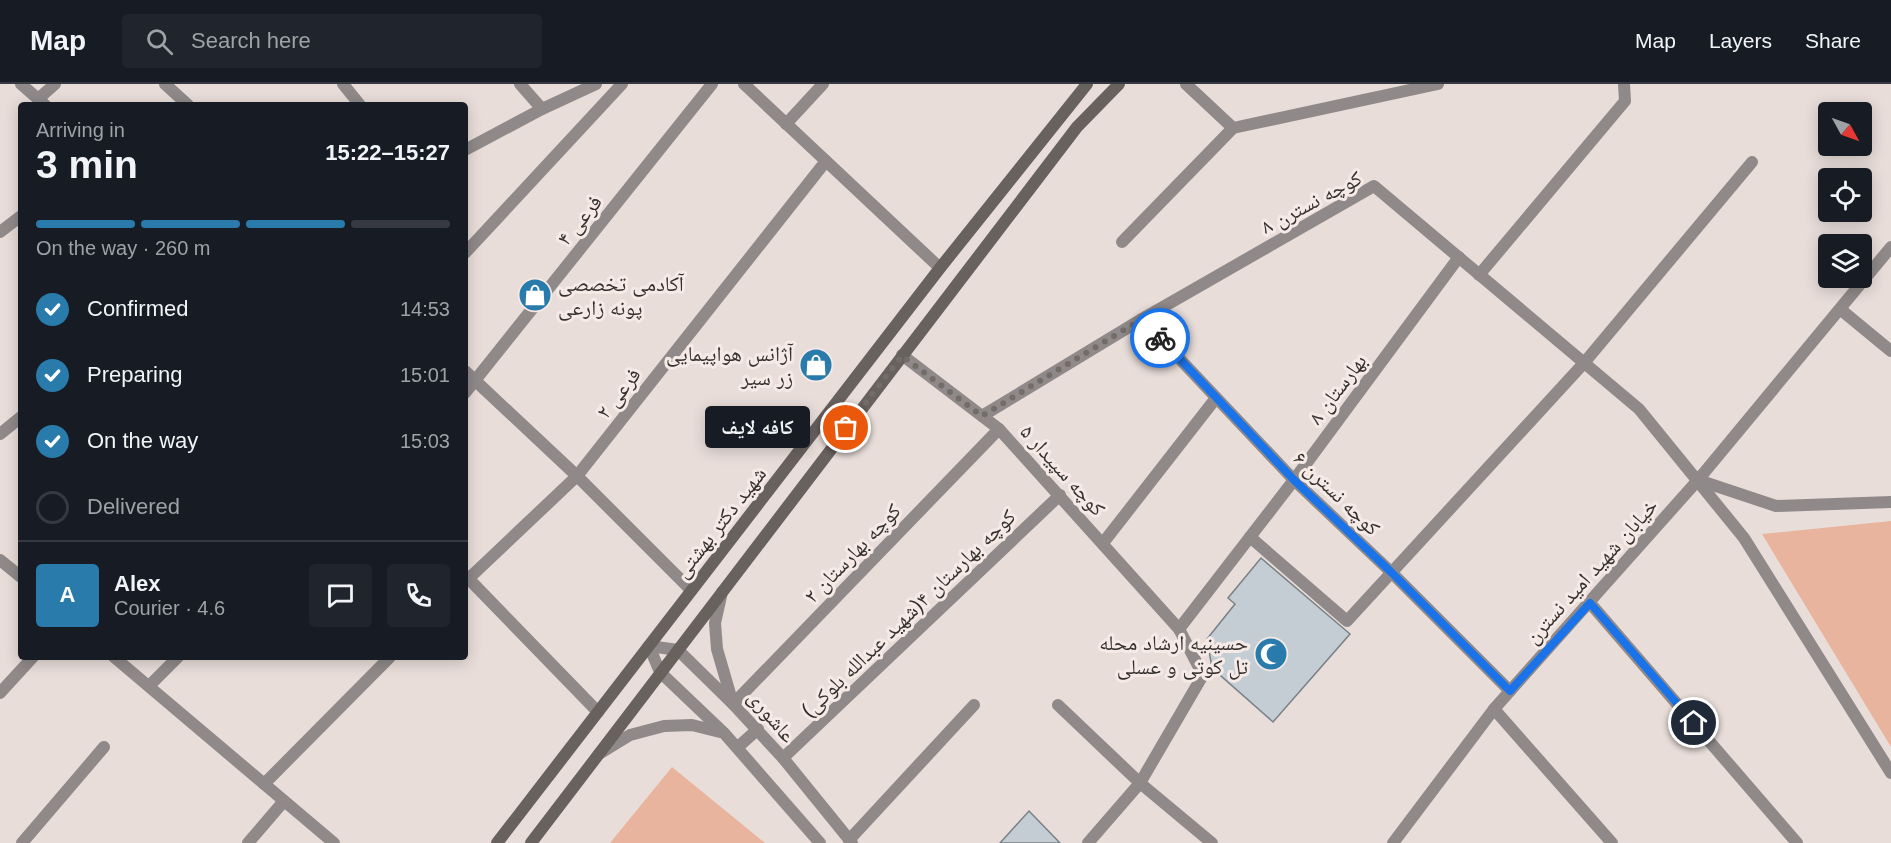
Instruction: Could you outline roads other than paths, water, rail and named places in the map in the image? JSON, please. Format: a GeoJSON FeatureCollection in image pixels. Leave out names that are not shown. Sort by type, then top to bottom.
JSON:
{"type":"FeatureCollection","features":[{"type":"Feature","properties":{"kind":"main road","name":"شهید دکتر بهشتی"},"geometry":{"type":"LineString","coordinates":[[497,843],[940,268],[1087,84]]}},
{"type":"Feature","properties":{"kind":"main road","name":"شهید دکتر بهشتی"},"geometry":{"type":"LineString","coordinates":[[531,843],[1077,127],[1119,84]]}},
{"type":"Feature","properties":{"kind":"street"},"geometry":{"type":"LineString","coordinates":[[21,84],[41,102],[55,84]]}},
{"type":"Feature","properties":{"kind":"street"},"geometry":{"type":"LineString","coordinates":[[165,84],[185,102]]}},
{"type":"Feature","properties":{"kind":"street"},"geometry":{"type":"LineString","coordinates":[[344,84],[358,102]]}},
{"type":"Feature","properties":{"kind":"street"},"geometry":{"type":"LineString","coordinates":[[520,84],[542,109]]}},
{"type":"Feature","properties":{"kind":"street"},"geometry":{"type":"LineString","coordinates":[[468,148],[542,109],[596,84]]}},
{"type":"Feature","properties":{"kind":"street"},"geometry":{"type":"LineString","coordinates":[[468,250],[622,84]]}},
{"type":"Feature","properties":{"kind":"street","name":"فرعی ۴"},"geometry":{"type":"LineString","coordinates":[[468,389],[712,84]]}},
{"type":"Feature","properties":{"kind":"street"},"geometry":{"type":"LineString","coordinates":[[744,84],[940,268]]}},
{"type":"Feature","properties":{"kind":"street"},"geometry":{"type":"LineString","coordinates":[[786,124],[823,84]]}},
{"type":"Feature","properties":{"kind":"street"},"geometry":{"type":"LineString","coordinates":[[1186,84],[1233,128]]}},
{"type":"Feature","properties":{"kind":"street"},"geometry":{"type":"LineString","coordinates":[[1122,242],[1233,128],[1438,84]]}},
{"type":"Feature","properties":{"kind":"street"},"geometry":{"type":"LineString","coordinates":[[1479,275],[1625,101],[1624,84]]}},
{"type":"Feature","properties":{"kind":"street","name":"فرعی ۲"},"geometry":{"type":"LineString","coordinates":[[468,576],[577,476],[826,161]]}},
{"type":"Feature","properties":{"kind":"street"},"geometry":{"type":"LineString","coordinates":[[1250,537],[1347,621],[1584,363],[1752,162]]}},
{"type":"Feature","properties":{"kind":"street","name":"کوچه نسترن ۸"},"geometry":{"type":"LineString","coordinates":[[982,416],[1142,319],[1374,186],[1639,409],[1744,538],[1891,773]]}},
{"type":"Feature","properties":{"kind":"street"},"geometry":{"type":"LineString","coordinates":[[0,232],[18,218]]}},
{"type":"Feature","properties":{"kind":"street","name":"خیابان شهید امید نسترن"},"geometry":{"type":"LineString","coordinates":[[1393,843],[1494,709],[1698,480],[1891,247]]}},
{"type":"Feature","properties":{"kind":"street","name":"بهارستان ۸"},"geometry":{"type":"LineString","coordinates":[[1179,629],[1294,480],[1459,257]]}},
{"type":"Feature","properties":{"kind":"street"},"geometry":{"type":"LineString","coordinates":[[1840,309],[1891,351]]}},
{"type":"Feature","properties":{"kind":"street","name":"کوچه نسترن ۶"},"geometry":{"type":"LineString","coordinates":[[1142,319],[1294,480],[1392,573],[1510,691]]}},
{"type":"Feature","properties":{"kind":"street","name":"کوچه سپیدار ۵"},"geometry":{"type":"LineString","coordinates":[[902,356],[999,429],[1179,629],[1203,675],[1140,783]]}},
{"type":"Feature","properties":{"kind":"street"},"geometry":{"type":"LineString","coordinates":[[468,373],[577,476],[692,590]]}},
{"type":"Feature","properties":{"kind":"street"},"geometry":{"type":"LineString","coordinates":[[1102,543],[1216,398]]}},
{"type":"Feature","properties":{"kind":"street"},"geometry":{"type":"LineString","coordinates":[[0,434],[18,419]]}},
{"type":"Feature","properties":{"kind":"street","name":"کوچه بهارستان ۲"},"geometry":{"type":"LineString","coordinates":[[733,704],[999,429]]}},
{"type":"Feature","properties":{"kind":"street"},"geometry":{"type":"LineString","coordinates":[[1698,480],[1776,506],[1891,502]]}},
{"type":"Feature","properties":{"kind":"street","name":"کوچه بهارستان ۴(شهید عبدالله بلوکی)"},"geometry":{"type":"LineString","coordinates":[[783,758],[1060,495]]}},
{"type":"Feature","properties":{"kind":"street"},"geometry":{"type":"LineString","coordinates":[[0,560],[18,575]]}},
{"type":"Feature","properties":{"kind":"street"},"geometry":{"type":"LineString","coordinates":[[468,580],[598,712]]}},
{"type":"Feature","properties":{"kind":"street","name":"عاشوری"},"geometry":{"type":"LineString","coordinates":[[722,592],[715,623],[717,649],[733,704],[783,758],[850,842]]}},
{"type":"Feature","properties":{"kind":"street"},"geometry":{"type":"LineString","coordinates":[[1590,603],[1797,843]]}},
{"type":"Feature","properties":{"kind":"street"},"geometry":{"type":"LineString","coordinates":[[649,646],[678,650],[733,704]]}},
{"type":"Feature","properties":{"kind":"street"},"geometry":{"type":"LineString","coordinates":[[649,646],[660,672],[738,747],[820,843]]}},
{"type":"Feature","properties":{"kind":"street"},"geometry":{"type":"LineString","coordinates":[[0,693],[30,660]]}},
{"type":"Feature","properties":{"kind":"street"},"geometry":{"type":"LineString","coordinates":[[118,660],[334,843]]}},
{"type":"Feature","properties":{"kind":"street"},"geometry":{"type":"LineString","coordinates":[[149,686],[175,660]]}},
{"type":"Feature","properties":{"kind":"street"},"geometry":{"type":"LineString","coordinates":[[264,784],[387,660]]}},
{"type":"Feature","properties":{"kind":"street"},"geometry":{"type":"LineString","coordinates":[[850,842],[974,705]]}},
{"type":"Feature","properties":{"kind":"street"},"geometry":{"type":"LineString","coordinates":[[1058,705],[1140,783],[1212,843]]}},
{"type":"Feature","properties":{"kind":"street"},"geometry":{"type":"LineString","coordinates":[[1494,709],[1612,843]]}},
{"type":"Feature","properties":{"kind":"street"},"geometry":{"type":"LineString","coordinates":[[598,755],[630,735],[664,726],[692,725],[724,733]]}},
{"type":"Feature","properties":{"kind":"street"},"geometry":{"type":"LineString","coordinates":[[738,747],[758,729]]}},
{"type":"Feature","properties":{"kind":"street"},"geometry":{"type":"LineString","coordinates":[[22,843],[104,747]]}},
{"type":"Feature","properties":{"kind":"street"},"geometry":{"type":"LineString","coordinates":[[1088,843],[1140,783]]}},
{"type":"Feature","properties":{"kind":"street"},"geometry":{"type":"LineString","coordinates":[[248,843],[284,801]]}},
{"type":"Feature","properties":{"kind":"place","name":"آکادمی تخصصی پونه زارعی"},"geometry":{"type":"Point","coordinates":[535,295]}},
{"type":"Feature","properties":{"kind":"place","name":"آژانس هواپیمایی زر سیر"},"geometry":{"type":"Point","coordinates":[816,365]}},
{"type":"Feature","properties":{"kind":"place","name":"کافه لایف"},"geometry":{"type":"Point","coordinates":[846,428]}},
{"type":"Feature","properties":{"kind":"place","name":"حسینیه ارشاد محله تل کوتی و عسلی"},"geometry":{"type":"Point","coordinates":[1271,654]}}]}
